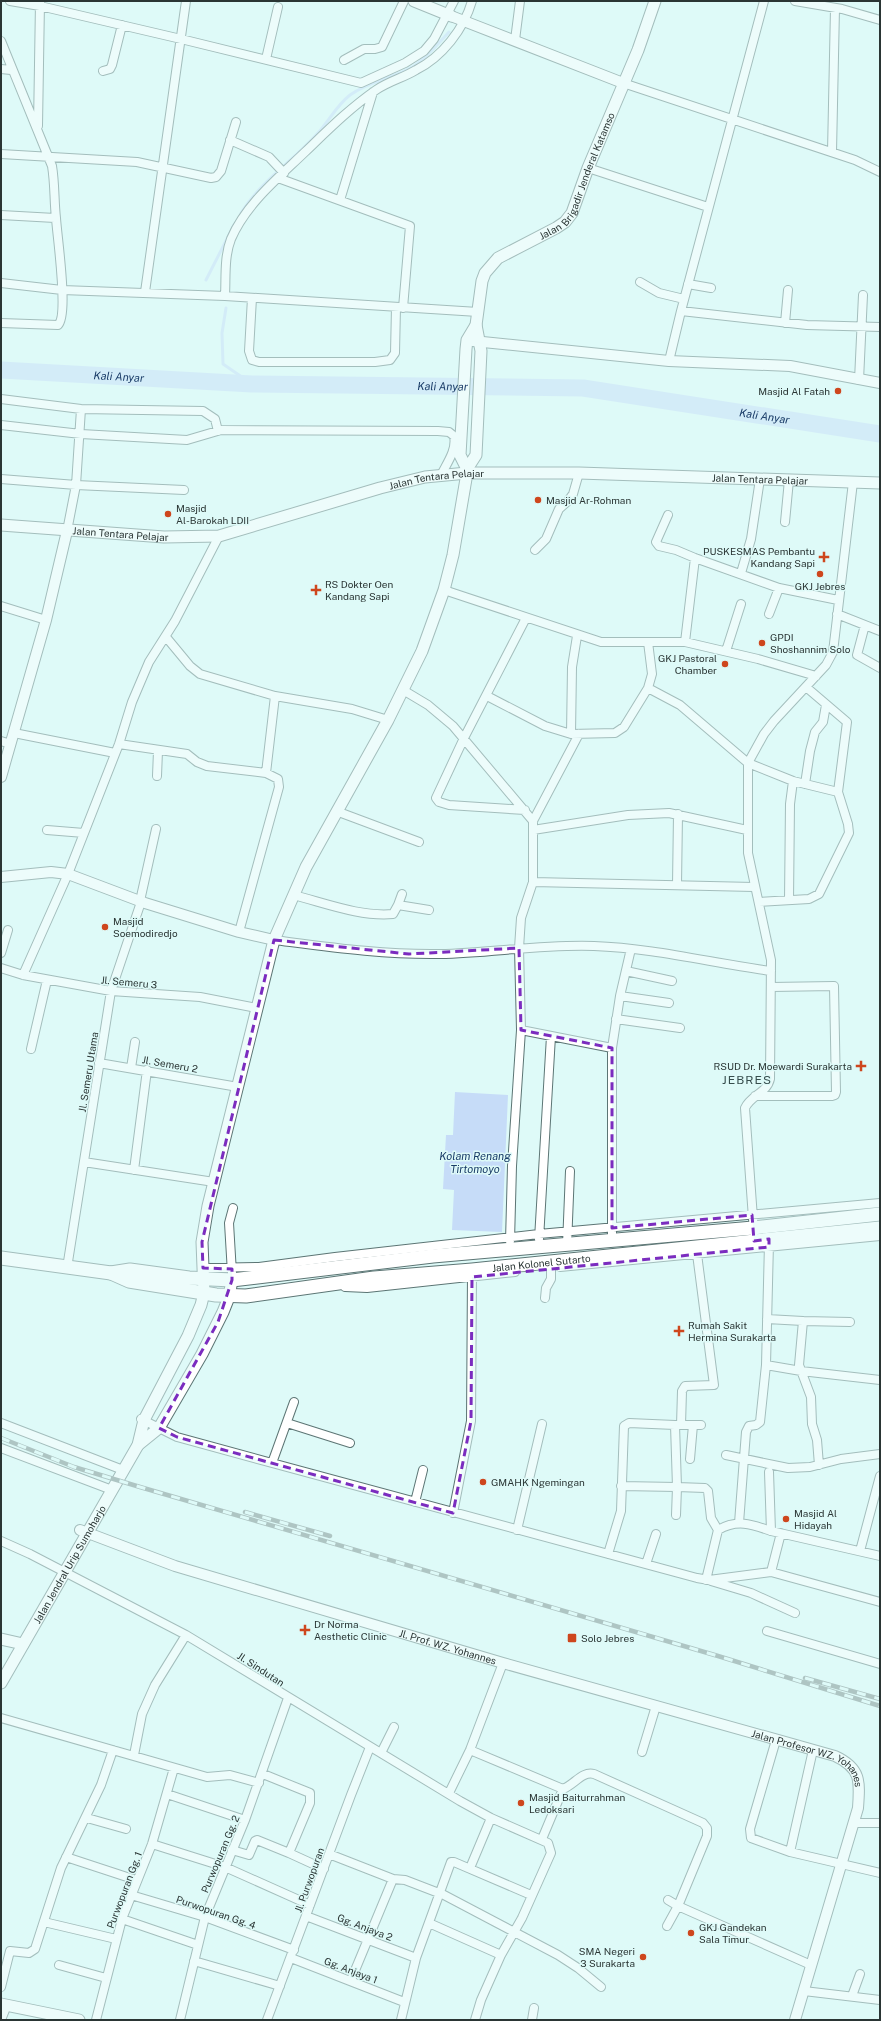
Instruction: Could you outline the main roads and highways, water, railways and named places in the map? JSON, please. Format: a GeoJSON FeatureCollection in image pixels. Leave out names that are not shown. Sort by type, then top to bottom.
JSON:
{"type":"FeatureCollection","features":[{"type":"Feature","properties":{"kind":"main road"},"geometry":{"type":"LineString","coordinates":[[414,1],[450,15]]}},
{"type":"Feature","properties":{"kind":"main road","name":"Jalan Brigadir Jenderal Katamso"},"geometry":{"type":"LineString","coordinates":[[476,325],[482,281],[485,273],[502,255],[556,228],[570,218],[578,200],[588,168],[638,50],[655,1]]}},
{"type":"Feature","properties":{"kind":"main road"},"geometry":{"type":"LineString","coordinates":[[467,471],[460,455],[467,345],[476,325]]}},
{"type":"Feature","properties":{"kind":"main road"},"geometry":{"type":"LineString","coordinates":[[467,471],[476,455],[481,346],[476,325]]}},
{"type":"Feature","properties":{"kind":"main road","name":"Jalan Tentara Pelajar"},"geometry":{"type":"LineString","coordinates":[[1,525],[164,537],[219,536],[380,488],[467,471],[580,473],[880,483]]}},
{"type":"Feature","properties":{"kind":"main road","name":"Jalan Jendral Urip Sumoharjo"},"geometry":{"type":"LineString","coordinates":[[138,1445],[142,1419],[188,1336],[201,1305],[204,1293],[202,1242],[214,1182],[274,940],[306,867],[388,720],[431,630],[444,590],[453,555],[467,471]]}},
{"type":"Feature","properties":{"kind":"main road"},"geometry":{"type":"LineString","coordinates":[[851,1211],[856,1233]]}},
{"type":"Feature","properties":{"kind":"main road","name":"Jalan Kolonel Sutarto"},"geometry":{"type":"LineString","coordinates":[[111,1273],[128,1281],[229,1297],[374,1278],[472,1274],[851,1211],[880,1214]]}},
{"type":"Feature","properties":{"kind":"main road","name":"Jalan Kolonel Sutarto"},"geometry":{"type":"LineString","coordinates":[[111,1273],[130,1270],[232,1274],[293,1267],[372,1262],[510,1243],[538,1247],[567,1245],[612,1234],[753,1228],[769,1243],[856,1233],[880,1228]]}},
{"type":"Feature","properties":{"kind":"main road"},"geometry":{"type":"LineString","coordinates":[[1,1258],[111,1273]]}},
{"type":"Feature","properties":{"kind":"main road"},"geometry":{"type":"LineString","coordinates":[[293,1267],[294,1289]]}},
{"type":"Feature","properties":{"kind":"main road","name":"Jalan Jendral Urip Sumoharjo"},"geometry":{"type":"LineString","coordinates":[[1,1683],[84,1531],[112,1490],[138,1445],[159,1428],[214,1331],[229,1297],[232,1274]]}},
{"type":"Feature","properties":{"kind":"main road"},"geometry":{"type":"LineString","coordinates":[[162,1385],[178,1394]]}},
{"type":"Feature","properties":{"kind":"main road"},"geometry":{"type":"LineString","coordinates":[[1,1639],[23,1644]]}},
{"type":"Feature","properties":{"kind":"main road"},"geometry":{"type":"LineString","coordinates":[[4,2005],[79,2020]]}},
{"type":"Feature","properties":{"kind":"water","name":"Kolam Renang Tirtomoyo"},"geometry":{"type":"Polygon","coordinates":[[[455,1092],[508,1095],[502,1232],[452,1230],[454,1190],[443,1189],[446,1135],[453,1135],[455,1092]]]}},
{"type":"Feature","properties":{"kind":"waterway"},"geometry":{"type":"LineString","coordinates":[[241,213],[267,181],[317,134],[345,99],[365,86],[398,74],[414,66],[449,32]]}},
{"type":"Feature","properties":{"kind":"waterway"},"geometry":{"type":"LineString","coordinates":[[206,280],[234,225]]}},
{"type":"Feature","properties":{"kind":"waterway"},"geometry":{"type":"LineString","coordinates":[[226,308],[222,333],[223,364],[252,384]]}},
{"type":"Feature","properties":{"kind":"waterway","name":"Kali Anyar"},"geometry":{"type":"LineString","coordinates":[[1,370],[252,384],[583,388],[880,434]]}},
{"type":"Feature","properties":{"kind":"railway"},"geometry":{"type":"LineString","coordinates":[[1,1438],[74,1467],[718,1656],[880,1706]]}},
{"type":"Feature","properties":{"kind":"railway"},"geometry":{"type":"LineString","coordinates":[[245,1512],[330,1536]]}},
{"type":"Feature","properties":{"kind":"railway"},"geometry":{"type":"LineString","coordinates":[[805,1678],[880,1699]]}},
{"type":"Feature","properties":{"kind":"place","name":"Masjid Al Fatah"},"geometry":{"type":"Point","coordinates":[838,391]}},
{"type":"Feature","properties":{"kind":"place","name":"Masjid Ar-Rohman"},"geometry":{"type":"Point","coordinates":[538,500]}},
{"type":"Feature","properties":{"kind":"place","name":"Masjid Al-Barokah LDII"},"geometry":{"type":"Point","coordinates":[168,514]}},
{"type":"Feature","properties":{"kind":"place","name":"PUSKESMAS Pembantu Kandang Sapi"},"geometry":{"type":"Point","coordinates":[824,557]}},
{"type":"Feature","properties":{"kind":"place","name":"GKJ Jebres"},"geometry":{"type":"Point","coordinates":[820,574]}},
{"type":"Feature","properties":{"kind":"place","name":"RS Dokter Oen Kandang Sapi"},"geometry":{"type":"Point","coordinates":[316,590]}},
{"type":"Feature","properties":{"kind":"place","name":"GPDI Shoshannim Solo"},"geometry":{"type":"Point","coordinates":[762,643]}},
{"type":"Feature","properties":{"kind":"place","name":"GKJ Pastoral Chamber"},"geometry":{"type":"Point","coordinates":[725,664]}},
{"type":"Feature","properties":{"kind":"place","name":"Masjid Soemodiredjo"},"geometry":{"type":"Point","coordinates":[105,927]}},
{"type":"Feature","properties":{"kind":"place","name":"RSUD Dr. Moewardi Surakarta"},"geometry":{"type":"Point","coordinates":[861,1066]}},
{"type":"Feature","properties":{"kind":"place","name":"Rumah Sakit Hermina Surakarta"},"geometry":{"type":"Point","coordinates":[679,1331]}},
{"type":"Feature","properties":{"kind":"place","name":"GMAHK Ngemingan"},"geometry":{"type":"Point","coordinates":[483,1482]}},
{"type":"Feature","properties":{"kind":"place","name":"Masjid Al Hidayah"},"geometry":{"type":"Point","coordinates":[786,1519]}},
{"type":"Feature","properties":{"kind":"place","name":"Dr Norma Aesthetic Clinic"},"geometry":{"type":"Point","coordinates":[305,1630]}},
{"type":"Feature","properties":{"kind":"place","name":"Solo Jebres"},"geometry":{"type":"Point","coordinates":[572,1638]}},
{"type":"Feature","properties":{"kind":"place","name":"Masjid Baiturrahman Ledoksari"},"geometry":{"type":"Point","coordinates":[521,1803]}},
{"type":"Feature","properties":{"kind":"place","name":"GKJ Gandekan Sala Timur"},"geometry":{"type":"Point","coordinates":[691,1933]}},
{"type":"Feature","properties":{"kind":"place","name":"SMA Negeri 3 Surakarta"},"geometry":{"type":"Point","coordinates":[643,1957]}},
{"type":"Feature","properties":{"kind":"district","name":"JEBRES"},"geometry":{"type":"Point","coordinates":[747,1080]}}]}
